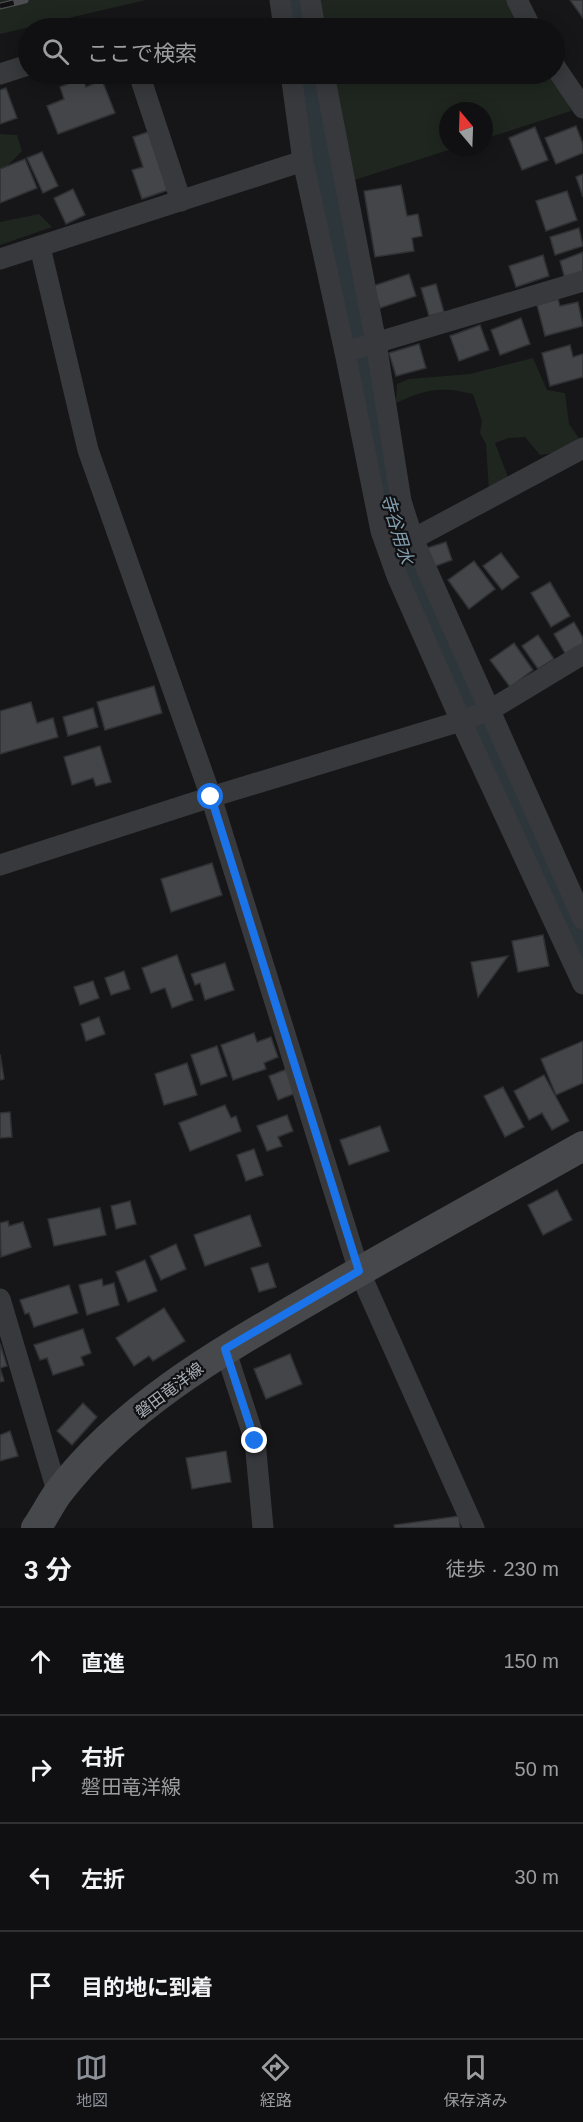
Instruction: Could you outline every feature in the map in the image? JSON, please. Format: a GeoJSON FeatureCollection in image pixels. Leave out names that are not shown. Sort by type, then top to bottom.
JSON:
{"type":"FeatureCollection","features":[{"type":"Feature","properties":{"kind":"main road","name":"磐田竜洋線"},"geometry":{"type":"LineString","coordinates":[[36,1528],[58,1494],[87,1460],[123,1425],[178,1380],[225,1349],[359,1271],[583,1146]]}},
{"type":"Feature","properties":{"kind":"street"},"geometry":{"type":"LineString","coordinates":[[283,18],[281,3],[304,0]]}},
{"type":"Feature","properties":{"kind":"street"},"geometry":{"type":"LineString","coordinates":[[310,0],[313,18]]}},
{"type":"Feature","properties":{"kind":"street"},"geometry":{"type":"LineString","coordinates":[[518,0],[526,18]]}},
{"type":"Feature","properties":{"kind":"street"},"geometry":{"type":"LineString","coordinates":[[0,74],[18,68]]}},
{"type":"Feature","properties":{"kind":"street"},"geometry":{"type":"LineString","coordinates":[[565,80],[583,108]]}},
{"type":"Feature","properties":{"kind":"street"},"geometry":{"type":"LineString","coordinates":[[142,84],[181,201]]}},
{"type":"Feature","properties":{"kind":"street"},"geometry":{"type":"LineString","coordinates":[[292,84],[303,161],[381,531],[397,576],[461,721],[583,984]]}},
{"type":"Feature","properties":{"kind":"street"},"geometry":{"type":"LineString","coordinates":[[326,84],[376,343],[401,501],[413,539],[583,919]]}},
{"type":"Feature","properties":{"kind":"street"},"geometry":{"type":"LineString","coordinates":[[0,259],[303,161]]}},
{"type":"Feature","properties":{"kind":"street"},"geometry":{"type":"LineString","coordinates":[[40,247],[88,450],[211,797],[359,1271],[474,1528]]}},
{"type":"Feature","properties":{"kind":"street"},"geometry":{"type":"LineString","coordinates":[[345,352],[583,281]]}},
{"type":"Feature","properties":{"kind":"street"},"geometry":{"type":"LineString","coordinates":[[413,539],[583,448]]}},
{"type":"Feature","properties":{"kind":"street"},"geometry":{"type":"LineString","coordinates":[[0,865],[211,797],[461,721],[490,710],[583,654]]}},
{"type":"Feature","properties":{"kind":"street"},"geometry":{"type":"LineString","coordinates":[[0,1299],[58,1494]]}},
{"type":"Feature","properties":{"kind":"street"},"geometry":{"type":"LineString","coordinates":[[225,1349],[255,1441],[263,1528]]}},
{"type":"Feature","properties":{"kind":"shaded area"},"geometry":{"type":"Polygon","coordinates":[[[0,0],[146,0],[69,18],[18,18],[18,30],[0,34],[0,0]]]}},
{"type":"Feature","properties":{"kind":"shaded area"},"geometry":{"type":"Polygon","coordinates":[[[310,0],[521,0],[531,18],[313,18],[310,0]]]}},
{"type":"Feature","properties":{"kind":"shaded area"},"geometry":{"type":"Polygon","coordinates":[[[326,84],[563,84],[571,111],[493,136],[493,102],[439,102],[439,153],[345,183],[326,84]]]}},
{"type":"Feature","properties":{"kind":"shaded area"},"geometry":{"type":"Polygon","coordinates":[[[0,134],[17,135],[22,151],[6,167],[0,169],[0,134]]]}},
{"type":"Feature","properties":{"kind":"shaded area"},"geometry":{"type":"Polygon","coordinates":[[[39,214],[52,227],[0,245],[0,222],[39,214]]]}},
{"type":"Feature","properties":{"kind":"shaded area"},"geometry":{"type":"Polygon","coordinates":[[[533,358],[547,390],[565,393],[569,424],[579,438],[566,448],[540,455],[525,437],[508,438],[495,443],[511,485],[489,491],[486,444],[480,433],[482,421],[473,394],[433,390],[396,403],[397,384],[409,379],[470,374],[533,358]]]}},
{"type":"Feature","properties":{"kind":"building"},"geometry":{"type":"Polygon","coordinates":[[[570,0],[583,0],[583,18],[570,0]]]}},
{"type":"Feature","properties":{"kind":"building"},"geometry":{"type":"Polygon","coordinates":[[[68,84],[85,84],[86,87],[93,84],[104,84],[115,113],[58,134],[47,106],[64,99],[60,87],[68,84]]]}},
{"type":"Feature","properties":{"kind":"building"},"geometry":{"type":"Polygon","coordinates":[[[6,88],[17,118],[0,124],[0,90],[6,88]]]}},
{"type":"Feature","properties":{"kind":"building"},"geometry":{"type":"Polygon","coordinates":[[[576,126],[583,144],[583,153],[556,164],[545,138],[576,126]]]}},
{"type":"Feature","properties":{"kind":"building"},"geometry":{"type":"Polygon","coordinates":[[[535,127],[548,160],[522,170],[509,138],[535,127]]]}},
{"type":"Feature","properties":{"kind":"building"},"geometry":{"type":"Polygon","coordinates":[[[151,131],[171,189],[142,199],[132,170],[143,167],[133,137],[151,131]]]}},
{"type":"Feature","properties":{"kind":"building"},"geometry":{"type":"Polygon","coordinates":[[[42,152],[58,186],[43,193],[27,158],[42,152]]]}},
{"type":"Feature","properties":{"kind":"building"},"geometry":{"type":"Polygon","coordinates":[[[25,159],[37,188],[0,203],[0,169],[25,159]]]}},
{"type":"Feature","properties":{"kind":"building"},"geometry":{"type":"Polygon","coordinates":[[[583,174],[583,197],[576,177],[583,174]]]}},
{"type":"Feature","properties":{"kind":"building"},"geometry":{"type":"Polygon","coordinates":[[[401,185],[407,216],[418,214],[422,236],[412,238],[414,251],[375,257],[364,191],[401,185]]]}},
{"type":"Feature","properties":{"kind":"building"},"geometry":{"type":"Polygon","coordinates":[[[73,189],[85,215],[66,224],[54,198],[73,189]]]}},
{"type":"Feature","properties":{"kind":"building"},"geometry":{"type":"Polygon","coordinates":[[[567,191],[577,220],[546,231],[536,201],[567,191]]]}},
{"type":"Feature","properties":{"kind":"building"},"geometry":{"type":"Polygon","coordinates":[[[579,228],[583,246],[555,255],[550,237],[579,228]]]}},
{"type":"Feature","properties":{"kind":"building"},"geometry":{"type":"Polygon","coordinates":[[[583,252],[583,274],[565,279],[560,261],[583,252]]]}},
{"type":"Feature","properties":{"kind":"building"},"geometry":{"type":"Polygon","coordinates":[[[543,255],[549,276],[516,287],[509,266],[543,255]]]}},
{"type":"Feature","properties":{"kind":"building"},"geometry":{"type":"Polygon","coordinates":[[[409,274],[416,296],[380,308],[373,286],[409,274]]]}},
{"type":"Feature","properties":{"kind":"building"},"geometry":{"type":"Polygon","coordinates":[[[436,284],[444,312],[429,316],[421,288],[436,284]]]}},
{"type":"Feature","properties":{"kind":"building"},"geometry":{"type":"Polygon","coordinates":[[[558,299],[560,306],[578,302],[583,326],[545,336],[537,305],[558,299]]]}},
{"type":"Feature","properties":{"kind":"building"},"geometry":{"type":"Polygon","coordinates":[[[521,318],[530,344],[500,355],[491,330],[521,318]]]}},
{"type":"Feature","properties":{"kind":"building"},"geometry":{"type":"Polygon","coordinates":[[[480,325],[489,350],[459,361],[450,336],[480,325]]]}},
{"type":"Feature","properties":{"kind":"building"},"geometry":{"type":"Polygon","coordinates":[[[419,344],[426,368],[396,376],[389,353],[419,344]]]}},
{"type":"Feature","properties":{"kind":"building"},"geometry":{"type":"Polygon","coordinates":[[[570,345],[573,357],[583,354],[583,377],[550,386],[542,353],[570,345]]]}},
{"type":"Feature","properties":{"kind":"building"},"geometry":{"type":"Polygon","coordinates":[[[446,542],[452,560],[433,567],[427,548],[446,542]]]}},
{"type":"Feature","properties":{"kind":"building"},"geometry":{"type":"Polygon","coordinates":[[[501,553],[519,577],[502,590],[483,566],[501,553]]]}},
{"type":"Feature","properties":{"kind":"building"},"geometry":{"type":"Polygon","coordinates":[[[474,561],[495,589],[469,609],[448,580],[474,561]]]}},
{"type":"Feature","properties":{"kind":"building"},"geometry":{"type":"Polygon","coordinates":[[[550,582],[570,616],[551,627],[531,593],[550,582]]]}},
{"type":"Feature","properties":{"kind":"building"},"geometry":{"type":"Polygon","coordinates":[[[574,622],[583,638],[583,645],[566,655],[554,634],[574,622]]]}},
{"type":"Feature","properties":{"kind":"building"},"geometry":{"type":"Polygon","coordinates":[[[538,635],[554,659],[538,669],[522,646],[538,635]]]}},
{"type":"Feature","properties":{"kind":"building"},"geometry":{"type":"Polygon","coordinates":[[[514,643],[533,670],[510,687],[490,660],[514,643]]]}},
{"type":"Feature","properties":{"kind":"building"},"geometry":{"type":"Polygon","coordinates":[[[154,686],[162,713],[105,730],[97,702],[154,686]]]}},
{"type":"Feature","properties":{"kind":"building"},"geometry":{"type":"Polygon","coordinates":[[[31,702],[37,723],[53,718],[58,737],[0,754],[0,711],[31,702]]]}},
{"type":"Feature","properties":{"kind":"building"},"geometry":{"type":"Polygon","coordinates":[[[93,708],[98,727],[68,736],[63,717],[93,708]]]}},
{"type":"Feature","properties":{"kind":"building"},"geometry":{"type":"Polygon","coordinates":[[[100,746],[111,782],[96,786],[93,778],[72,785],[64,757],[100,746]]]}},
{"type":"Feature","properties":{"kind":"building"},"geometry":{"type":"Polygon","coordinates":[[[212,863],[222,895],[171,912],[161,879],[212,863]]]}},
{"type":"Feature","properties":{"kind":"building"},"geometry":{"type":"Polygon","coordinates":[[[543,935],[549,966],[518,972],[512,941],[543,935]]]}},
{"type":"Feature","properties":{"kind":"building"},"geometry":{"type":"Polygon","coordinates":[[[177,955],[193,1000],[172,1008],[165,988],[151,993],[142,968],[177,955]]]}},
{"type":"Feature","properties":{"kind":"building"},"geometry":{"type":"Polygon","coordinates":[[[508,956],[478,997],[471,962],[508,956]]]}},
{"type":"Feature","properties":{"kind":"building"},"geometry":{"type":"Polygon","coordinates":[[[225,963],[234,990],[205,1000],[200,983],[195,985],[191,974],[225,963]]]}},
{"type":"Feature","properties":{"kind":"building"},"geometry":{"type":"Polygon","coordinates":[[[124,971],[130,989],[111,995],[105,978],[124,971]]]}},
{"type":"Feature","properties":{"kind":"building"},"geometry":{"type":"Polygon","coordinates":[[[93,981],[99,998],[80,1005],[74,987],[93,981]]]}},
{"type":"Feature","properties":{"kind":"building"},"geometry":{"type":"Polygon","coordinates":[[[99,1017],[105,1034],[86,1041],[81,1024],[99,1017]]]}},
{"type":"Feature","properties":{"kind":"building"},"geometry":{"type":"Polygon","coordinates":[[[254,1033],[257,1042],[271,1037],[278,1057],[264,1063],[266,1069],[233,1080],[221,1045],[254,1033]]]}},
{"type":"Feature","properties":{"kind":"building"},"geometry":{"type":"Polygon","coordinates":[[[583,1041],[583,1083],[556,1095],[541,1059],[583,1041]]]}},
{"type":"Feature","properties":{"kind":"building"},"geometry":{"type":"Polygon","coordinates":[[[217,1046],[227,1076],[201,1085],[191,1055],[217,1046]]]}},
{"type":"Feature","properties":{"kind":"building"},"geometry":{"type":"Polygon","coordinates":[[[0,1054],[4,1079],[0,1080],[0,1054]]]}},
{"type":"Feature","properties":{"kind":"building"},"geometry":{"type":"Polygon","coordinates":[[[187,1063],[197,1095],[164,1105],[155,1074],[187,1063]]]}},
{"type":"Feature","properties":{"kind":"building"},"geometry":{"type":"Polygon","coordinates":[[[287,1069],[296,1093],[278,1100],[269,1076],[287,1069]]]}},
{"type":"Feature","properties":{"kind":"building"},"geometry":{"type":"Polygon","coordinates":[[[544,1075],[569,1121],[552,1130],[542,1113],[529,1120],[514,1091],[544,1075]]]}},
{"type":"Feature","properties":{"kind":"building"},"geometry":{"type":"Polygon","coordinates":[[[503,1087],[524,1127],[505,1137],[484,1096],[503,1087]]]}},
{"type":"Feature","properties":{"kind":"building"},"geometry":{"type":"Polygon","coordinates":[[[225,1105],[231,1118],[236,1116],[241,1131],[190,1151],[179,1123],[225,1105]]]}},
{"type":"Feature","properties":{"kind":"building"},"geometry":{"type":"Polygon","coordinates":[[[10,1112],[12,1137],[0,1138],[0,1113],[10,1112]]]}},
{"type":"Feature","properties":{"kind":"building"},"geometry":{"type":"Polygon","coordinates":[[[287,1115],[293,1131],[278,1137],[282,1146],[267,1151],[257,1126],[287,1115]]]}},
{"type":"Feature","properties":{"kind":"building"},"geometry":{"type":"Polygon","coordinates":[[[380,1126],[389,1151],[349,1165],[340,1140],[380,1126]]]}},
{"type":"Feature","properties":{"kind":"building"},"geometry":{"type":"Polygon","coordinates":[[[254,1149],[263,1175],[246,1181],[237,1155],[254,1149]]]}},
{"type":"Feature","properties":{"kind":"building"},"geometry":{"type":"Polygon","coordinates":[[[557,1190],[572,1220],[543,1235],[528,1205],[557,1190]]]}},
{"type":"Feature","properties":{"kind":"building"},"geometry":{"type":"Polygon","coordinates":[[[130,1201],[136,1224],[116,1229],[111,1206],[130,1201]]]}},
{"type":"Feature","properties":{"kind":"building"},"geometry":{"type":"Polygon","coordinates":[[[100,1208],[106,1235],[54,1246],[48,1219],[100,1208]]]}},
{"type":"Feature","properties":{"kind":"building"},"geometry":{"type":"Polygon","coordinates":[[[250,1215],[261,1246],[205,1266],[194,1235],[250,1215]]]}},
{"type":"Feature","properties":{"kind":"building"},"geometry":{"type":"Polygon","coordinates":[[[8,1221],[9,1226],[23,1222],[31,1247],[1,1257],[0,1223],[8,1221]]]}},
{"type":"Feature","properties":{"kind":"building"},"geometry":{"type":"Polygon","coordinates":[[[176,1244],[186,1269],[161,1280],[150,1256],[176,1244]]]}},
{"type":"Feature","properties":{"kind":"building"},"geometry":{"type":"Polygon","coordinates":[[[145,1260],[157,1291],[128,1302],[116,1272],[145,1260]]]}},
{"type":"Feature","properties":{"kind":"building"},"geometry":{"type":"Polygon","coordinates":[[[268,1263],[276,1287],[259,1292],[251,1268],[268,1263]]]}},
{"type":"Feature","properties":{"kind":"building"},"geometry":{"type":"Polygon","coordinates":[[[102,1279],[103,1286],[114,1283],[119,1305],[87,1315],[79,1285],[102,1279]]]}},
{"type":"Feature","properties":{"kind":"building"},"geometry":{"type":"Polygon","coordinates":[[[69,1285],[78,1313],[34,1327],[29,1313],[25,1314],[20,1300],[69,1285]]]}},
{"type":"Feature","properties":{"kind":"building"},"geometry":{"type":"Polygon","coordinates":[[[164,1308],[185,1341],[153,1361],[149,1356],[134,1366],[116,1338],[164,1308]]]}},
{"type":"Feature","properties":{"kind":"building"},"geometry":{"type":"Polygon","coordinates":[[[83,1329],[91,1353],[81,1357],[84,1365],[53,1375],[47,1358],[40,1360],[34,1345],[83,1329]]]}},
{"type":"Feature","properties":{"kind":"building"},"geometry":{"type":"Polygon","coordinates":[[[0,1343],[7,1366],[0,1368],[0,1343]]]}},
{"type":"Feature","properties":{"kind":"building"},"geometry":{"type":"Polygon","coordinates":[[[290,1354],[302,1384],[266,1399],[254,1369],[290,1354]]]}},
{"type":"Feature","properties":{"kind":"building"},"geometry":{"type":"Polygon","coordinates":[[[0,1368],[4,1381],[0,1382],[0,1368]]]}},
{"type":"Feature","properties":{"kind":"building"},"geometry":{"type":"Polygon","coordinates":[[[83,1403],[97,1417],[72,1445],[57,1431],[83,1403]]]}},
{"type":"Feature","properties":{"kind":"building"},"geometry":{"type":"Polygon","coordinates":[[[10,1431],[18,1456],[0,1461],[0,1435],[10,1431]]]}},
{"type":"Feature","properties":{"kind":"building"},"geometry":{"type":"Polygon","coordinates":[[[226,1451],[231,1482],[192,1489],[186,1458],[226,1451]]]}},
{"type":"Feature","properties":{"kind":"building"},"geometry":{"type":"Polygon","coordinates":[[[459,1516],[460,1528],[395,1528],[394,1525],[459,1516]]]}},
{"type":"Feature","properties":{"kind":"waterway","name":"寺谷用水"},"geometry":{"type":"LineString","coordinates":[[294,0],[298,18]]}},
{"type":"Feature","properties":{"kind":"waterway","name":"寺谷用水"},"geometry":{"type":"LineString","coordinates":[[310,84],[384,486],[400,549],[583,954]]}},
{"type":"Feature","properties":{"kind":"railway"},"geometry":{"type":"LineString","coordinates":[[0,6],[25,0]]}},
{"type":"Feature","properties":{"kind":"route"},"geometry":{"type":"LineString","coordinates":[[211,797],[359,1271],[225,1349],[255,1441]]}}]}
